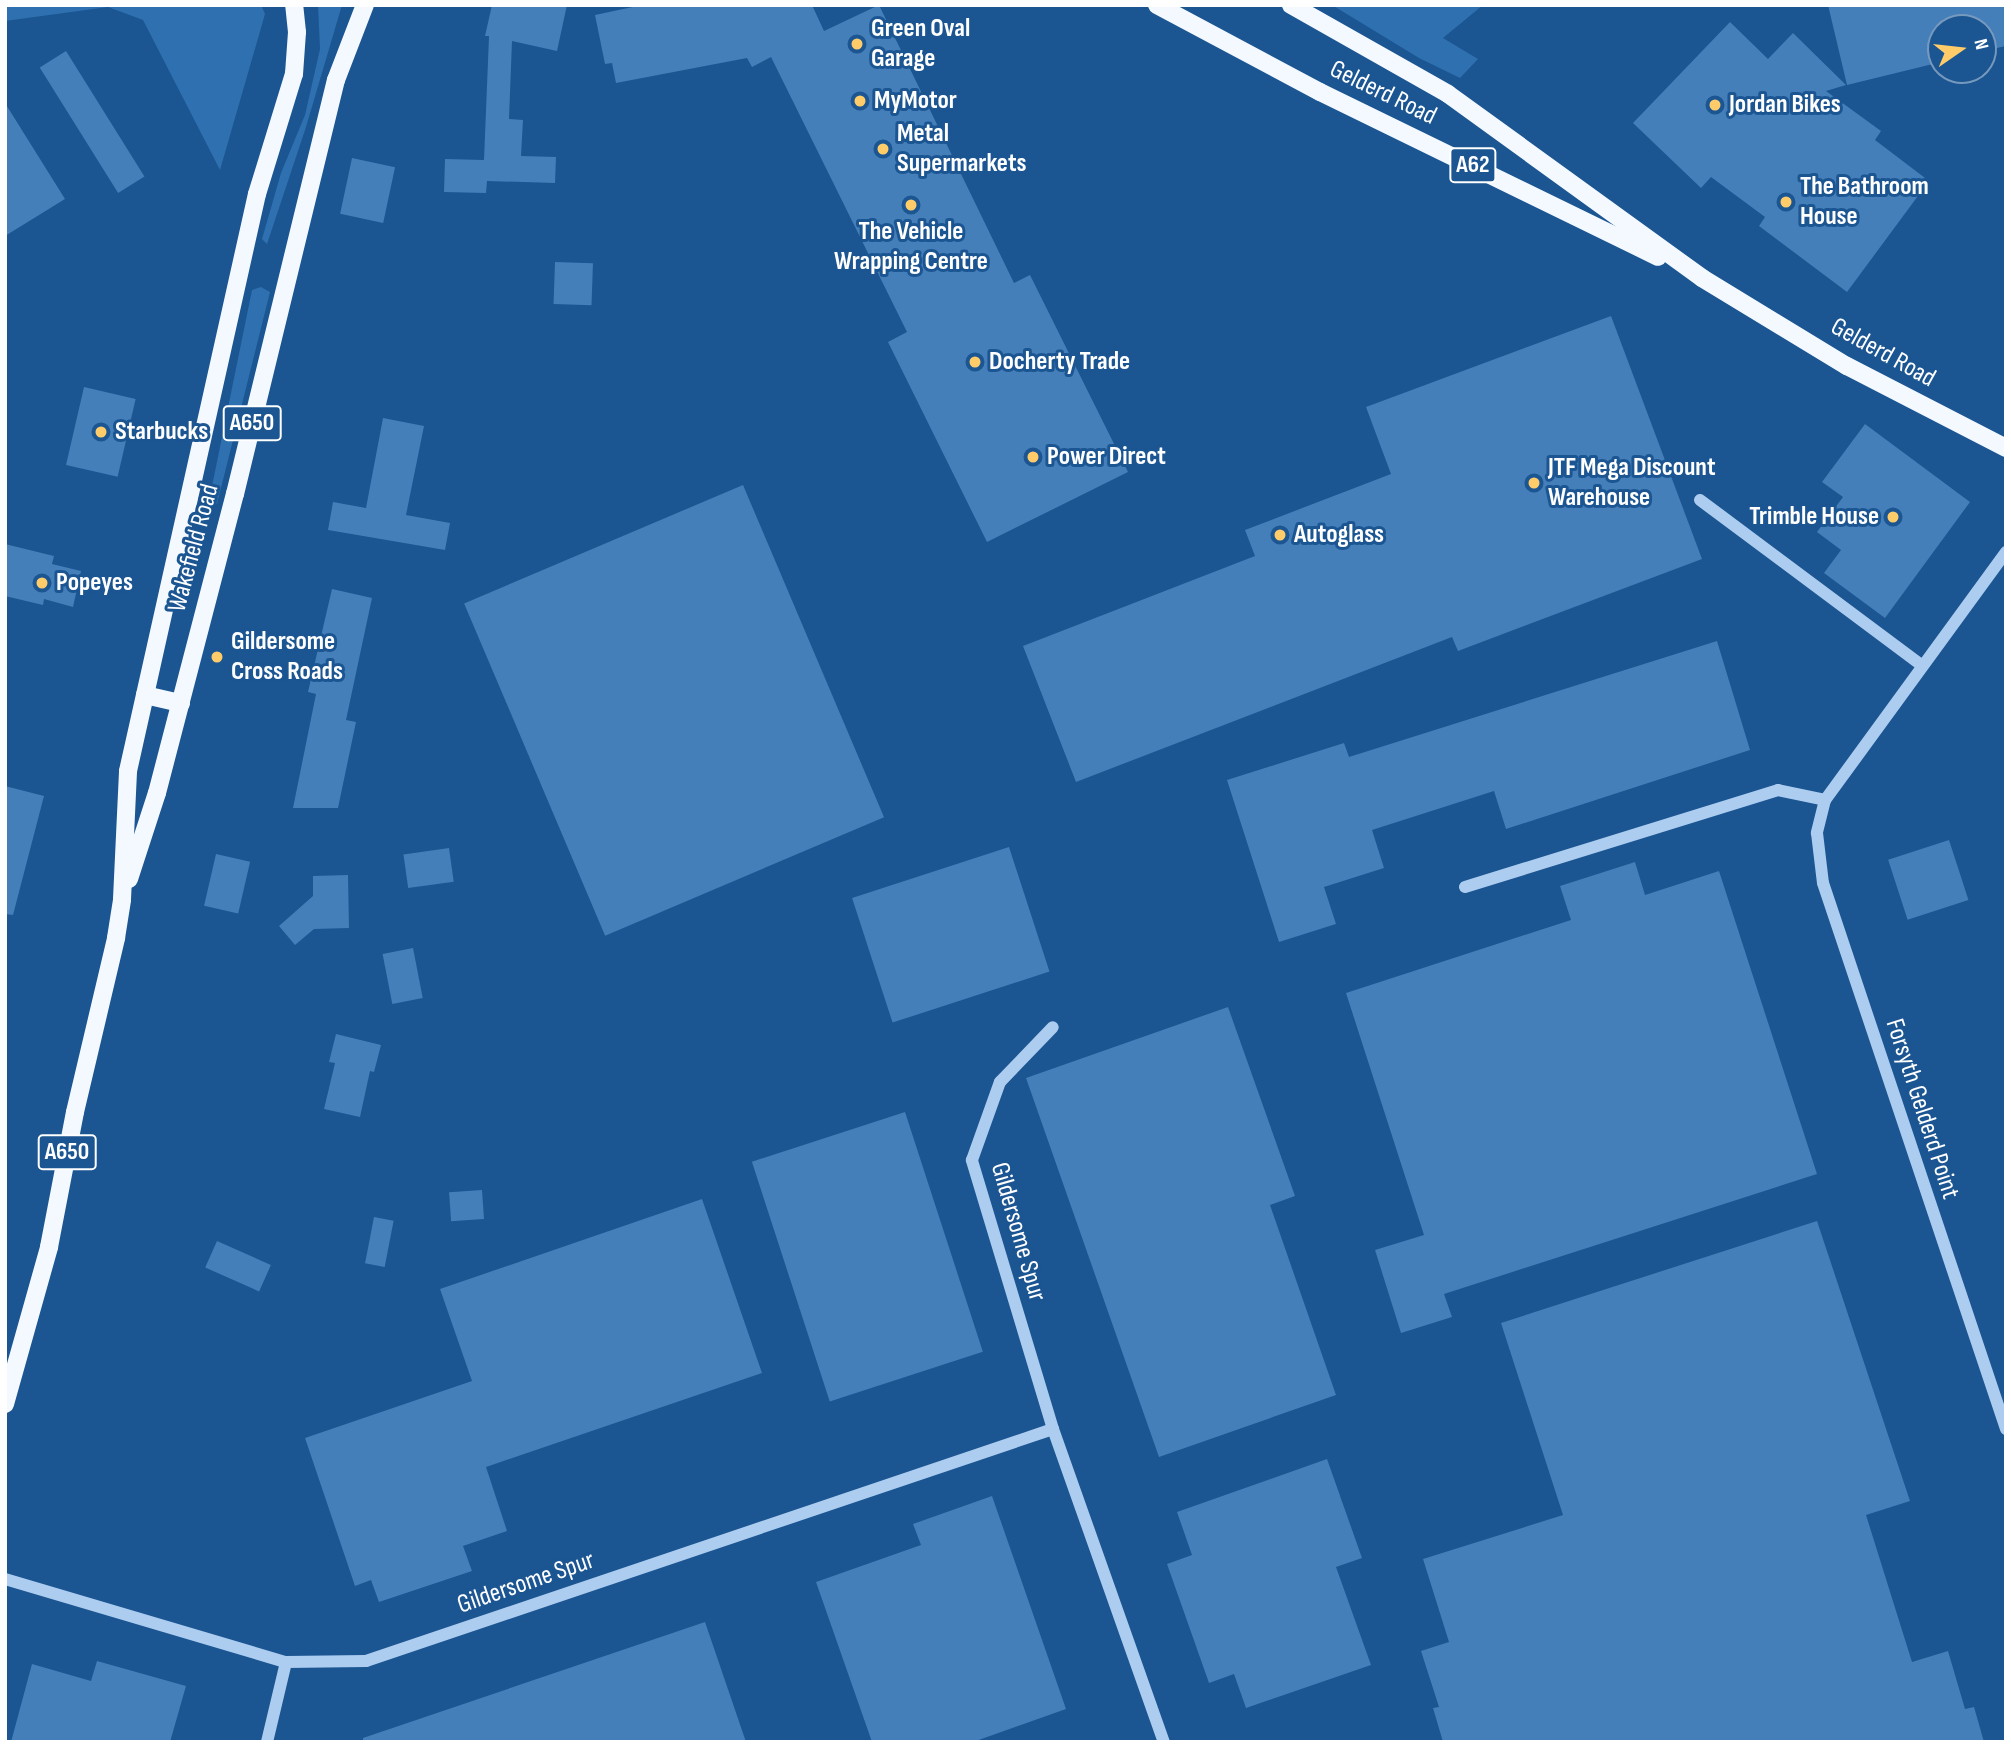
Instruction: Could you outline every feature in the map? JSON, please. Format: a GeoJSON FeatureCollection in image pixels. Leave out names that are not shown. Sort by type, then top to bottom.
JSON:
{"type":"FeatureCollection","features":[{"type":"Feature","properties":{"kind":"main road","name":"Wakefield Road"},"geometry":{"type":"LineString","coordinates":[[5,1404],[49,1247],[75,1112],[116,938],[122,899],[128,771],[257,194],[294,74],[297,32],[294,5]]}},
{"type":"Feature","properties":{"kind":"main road","name":"Wakefield Road"},"geometry":{"type":"LineString","coordinates":[[122,899],[157,793],[181,703],[336,80],[365,5]]}},
{"type":"Feature","properties":{"kind":"main road","name":"Gelderd Road"},"geometry":{"type":"LineString","coordinates":[[1157,5],[1320,92],[1702,278]]}},
{"type":"Feature","properties":{"kind":"main road","name":"Gelderd Road"},"geometry":{"type":"LineString","coordinates":[[1291,5],[1448,94],[1702,278],[1847,366],[2006,448]]}},
{"type":"Feature","properties":{"kind":"main road"},"geometry":{"type":"LineString","coordinates":[[145,695],[181,703]]}},
{"type":"Feature","properties":{"kind":"street"},"geometry":{"type":"LineString","coordinates":[[1700,500],[1921,664]]}},
{"type":"Feature","properties":{"kind":"street","name":"Forsyth Gelderd Point"},"geometry":{"type":"LineString","coordinates":[[2006,552],[1921,664],[1825,800],[1817,833],[1823,883],[2006,1429]]}},
{"type":"Feature","properties":{"kind":"street"},"geometry":{"type":"LineString","coordinates":[[1465,887],[1778,790],[1825,800]]}},
{"type":"Feature","properties":{"kind":"street","name":"Gildersome Spur"},"geometry":{"type":"LineString","coordinates":[[1053,1027],[1000,1082],[972,1160],[1053,1429],[1164,1742]]}},
{"type":"Feature","properties":{"kind":"street","name":"Gildersome Spur"},"geometry":{"type":"LineString","coordinates":[[5,1579],[286,1662],[366,1661],[1053,1429]]}},
{"type":"Feature","properties":{"kind":"street"},"geometry":{"type":"LineString","coordinates":[[267,1742],[286,1662]]}},
{"type":"Feature","properties":{"kind":"shaded area"},"geometry":{"type":"Polygon","coordinates":[[[5,5],[261,5],[265,14],[220,170],[143,20],[108,7],[5,21],[5,5]]]}},
{"type":"Feature","properties":{"kind":"shaded area"},"geometry":{"type":"Polygon","coordinates":[[[318,5],[342,5],[306,127],[267,244],[262,239],[281,173],[305,115],[320,49],[318,5]]]}},
{"type":"Feature","properties":{"kind":"shaded area"},"geometry":{"type":"Polygon","coordinates":[[[1332,5],[1483,5],[1443,38],[1478,59],[1460,78],[1419,58],[1332,5]]]}},
{"type":"Feature","properties":{"kind":"shaded area"},"geometry":{"type":"Polygon","coordinates":[[[261,287],[270,292],[217,504],[211,504],[211,491],[252,290],[261,287]]]}},
{"type":"Feature","properties":{"kind":"building"},"geometry":{"type":"Polygon","coordinates":[[[492,5],[567,5],[557,51],[512,41],[509,119],[523,120],[521,156],[556,157],[555,183],[487,181],[486,193],[444,192],[445,159],[484,160],[489,36],[485,36],[492,5]]]}},
{"type":"Feature","properties":{"kind":"building"},"geometry":{"type":"Polygon","coordinates":[[[642,5],[812,5],[824,31],[879,5],[1014,283],[1030,275],[1128,472],[987,542],[888,342],[907,332],[771,57],[752,67],[747,58],[616,83],[612,63],[605,64],[595,15],[642,5]]]}},
{"type":"Feature","properties":{"kind":"building"},"geometry":{"type":"Polygon","coordinates":[[[1828,5],[2006,5],[2006,46],[1997,48],[1997,14],[1927,14],[1927,65],[1847,85],[1828,5]]]}},
{"type":"Feature","properties":{"kind":"building"},"geometry":{"type":"Polygon","coordinates":[[[1730,22],[1768,59],[1793,33],[1846,85],[1826,91],[1881,131],[1875,140],[1929,181],[1847,292],[1759,226],[1765,217],[1711,177],[1701,188],[1633,123],[1730,22]]]}},
{"type":"Feature","properties":{"kind":"building"},"geometry":{"type":"Polygon","coordinates":[[[66,51],[144,177],[118,193],[40,67],[66,51]]]}},
{"type":"Feature","properties":{"kind":"building"},"geometry":{"type":"Polygon","coordinates":[[[5,103],[65,199],[5,236],[5,103]]]}},
{"type":"Feature","properties":{"kind":"building"},"geometry":{"type":"Polygon","coordinates":[[[352,158],[395,167],[383,223],[340,214],[352,158]]]}},
{"type":"Feature","properties":{"kind":"building"},"geometry":{"type":"Polygon","coordinates":[[[555,262],[593,263],[592,305],[554,304],[555,262]]]}},
{"type":"Feature","properties":{"kind":"building"},"geometry":{"type":"Polygon","coordinates":[[[1611,316],[1702,559],[1458,651],[1452,637],[1076,782],[1023,646],[1255,556],[1245,530],[1391,474],[1366,407],[1611,316]]]}},
{"type":"Feature","properties":{"kind":"building","name":"Starbucks"},"geometry":{"type":"Polygon","coordinates":[[[84,387],[136,399],[118,477],[66,465],[84,387]]]}},
{"type":"Feature","properties":{"kind":"building"},"geometry":{"type":"Polygon","coordinates":[[[383,418],[424,426],[406,515],[450,523],[445,550],[328,530],[333,502],[366,508],[383,418]]]}},
{"type":"Feature","properties":{"kind":"building","name":"Trimble House"},"geometry":{"type":"Polygon","coordinates":[[[1865,424],[1970,502],[1885,618],[1824,573],[1841,550],[1817,532],[1843,497],[1822,482],[1865,424]]]}},
{"type":"Feature","properties":{"kind":"building"},"geometry":{"type":"Polygon","coordinates":[[[743,485],[884,817],[605,936],[464,603],[743,485]]]}},
{"type":"Feature","properties":{"kind":"building","name":"Popeyes"},"geometry":{"type":"Polygon","coordinates":[[[5,544],[54,556],[52,564],[81,571],[73,607],[44,599],[43,605],[5,596],[5,544]]]}},
{"type":"Feature","properties":{"kind":"building"},"geometry":{"type":"Polygon","coordinates":[[[332,589],[372,598],[346,720],[356,722],[338,808],[293,808],[316,694],[308,692],[332,589]]]}},
{"type":"Feature","properties":{"kind":"building"},"geometry":{"type":"Polygon","coordinates":[[[1717,641],[1750,750],[1506,829],[1494,791],[1372,830],[1384,868],[1324,887],[1336,924],[1279,942],[1227,780],[1344,743],[1349,757],[1717,641]]]}},
{"type":"Feature","properties":{"kind":"building"},"geometry":{"type":"Polygon","coordinates":[[[5,786],[44,796],[13,915],[5,914],[5,786]]]}},
{"type":"Feature","properties":{"kind":"building"},"geometry":{"type":"Polygon","coordinates":[[[1949,840],[1968,900],[1908,920],[1888,860],[1949,840]]]}},
{"type":"Feature","properties":{"kind":"building"},"geometry":{"type":"Polygon","coordinates":[[[1009,847],[1049,972],[893,1023],[852,898],[1009,847]]]}},
{"type":"Feature","properties":{"kind":"building"},"geometry":{"type":"Polygon","coordinates":[[[449,848],[454,882],[408,888],[403,854],[449,848]]]}},
{"type":"Feature","properties":{"kind":"building"},"geometry":{"type":"Polygon","coordinates":[[[216,854],[250,862],[238,914],[204,906],[216,854]]]}},
{"type":"Feature","properties":{"kind":"building"},"geometry":{"type":"Polygon","coordinates":[[[1635,862],[1645,895],[1719,871],[1817,1174],[1444,1294],[1452,1317],[1401,1333],[1375,1250],[1424,1235],[1346,993],[1571,920],[1560,886],[1635,862]]]}},
{"type":"Feature","properties":{"kind":"building"},"geometry":{"type":"Polygon","coordinates":[[[348,875],[349,928],[314,929],[295,945],[279,926],[313,896],[313,876],[348,875]]]}},
{"type":"Feature","properties":{"kind":"building"},"geometry":{"type":"Polygon","coordinates":[[[413,948],[423,998],[392,1004],[383,954],[413,948]]]}},
{"type":"Feature","properties":{"kind":"building"},"geometry":{"type":"Polygon","coordinates":[[[1228,1007],[1295,1196],[1270,1205],[1336,1395],[1159,1457],[1026,1078],[1228,1007]]]}},
{"type":"Feature","properties":{"kind":"building"},"geometry":{"type":"Polygon","coordinates":[[[336,1034],[381,1045],[374,1072],[370,1071],[360,1117],[324,1109],[335,1063],[329,1062],[336,1034]]]}},
{"type":"Feature","properties":{"kind":"building"},"geometry":{"type":"Polygon","coordinates":[[[905,1112],[983,1352],[830,1401],[752,1162],[905,1112]]]}},
{"type":"Feature","properties":{"kind":"building"},"geometry":{"type":"Polygon","coordinates":[[[482,1190],[484,1219],[451,1221],[449,1192],[482,1190]]]}},
{"type":"Feature","properties":{"kind":"building"},"geometry":{"type":"Polygon","coordinates":[[[702,1199],[762,1373],[486,1467],[507,1531],[463,1546],[472,1571],[379,1602],[371,1580],[355,1586],[305,1438],[472,1381],[440,1289],[702,1199]]]}},
{"type":"Feature","properties":{"kind":"building"},"geometry":{"type":"Polygon","coordinates":[[[374,1217],[394,1221],[385,1267],[365,1263],[374,1217]]]}},
{"type":"Feature","properties":{"kind":"building"},"geometry":{"type":"Polygon","coordinates":[[[1817,1221],[1910,1501],[1866,1515],[1912,1662],[1948,1651],[1965,1709],[1974,1707],[1984,1742],[1443,1742],[1433,1708],[1439,1707],[1421,1651],[1449,1642],[1423,1559],[1563,1515],[1501,1323],[1817,1221]]]}},
{"type":"Feature","properties":{"kind":"building"},"geometry":{"type":"Polygon","coordinates":[[[217,1241],[271,1265],[259,1291],[205,1267],[217,1241]]]}},
{"type":"Feature","properties":{"kind":"building"},"geometry":{"type":"Polygon","coordinates":[[[1327,1459],[1362,1558],[1336,1567],[1371,1665],[1246,1708],[1234,1674],[1209,1683],[1167,1564],[1192,1555],[1177,1512],[1327,1459]]]}},
{"type":"Feature","properties":{"kind":"building"},"geometry":{"type":"Polygon","coordinates":[[[992,1496],[1066,1709],[973,1742],[872,1742],[816,1582],[921,1545],[913,1524],[992,1496]]]}},
{"type":"Feature","properties":{"kind":"building"},"geometry":{"type":"Polygon","coordinates":[[[705,1622],[746,1742],[363,1742],[363,1738],[705,1622]]]}},
{"type":"Feature","properties":{"kind":"building"},"geometry":{"type":"Polygon","coordinates":[[[97,1661],[186,1686],[170,1742],[11,1742],[32,1664],[91,1681],[97,1661]]]}},
{"type":"Feature","properties":{"kind":"place","name":"Green Oval Garage"},"geometry":{"type":"Point","coordinates":[857,44]}},
{"type":"Feature","properties":{"kind":"place","name":"MyMotor"},"geometry":{"type":"Point","coordinates":[860,101]}},
{"type":"Feature","properties":{"kind":"place","name":"Jordan Bikes"},"geometry":{"type":"Point","coordinates":[1715,105]}},
{"type":"Feature","properties":{"kind":"place","name":"Metal Supermarkets"},"geometry":{"type":"Point","coordinates":[883,149]}},
{"type":"Feature","properties":{"kind":"place","name":"The Bathroom House"},"geometry":{"type":"Point","coordinates":[1786,202]}},
{"type":"Feature","properties":{"kind":"place","name":"The Vehicle Wrapping Centre"},"geometry":{"type":"Point","coordinates":[911,205]}},
{"type":"Feature","properties":{"kind":"place","name":"Docherty Trade"},"geometry":{"type":"Point","coordinates":[975,362]}},
{"type":"Feature","properties":{"kind":"place","name":"Starbucks"},"geometry":{"type":"Point","coordinates":[101,432]}},
{"type":"Feature","properties":{"kind":"place","name":"Power Direct"},"geometry":{"type":"Point","coordinates":[1033,457]}},
{"type":"Feature","properties":{"kind":"place","name":"JTF Mega Discount Warehouse"},"geometry":{"type":"Point","coordinates":[1534,483]}},
{"type":"Feature","properties":{"kind":"place","name":"Trimble House"},"geometry":{"type":"Point","coordinates":[1893,517]}},
{"type":"Feature","properties":{"kind":"place","name":"Autoglass"},"geometry":{"type":"Point","coordinates":[1280,535]}},
{"type":"Feature","properties":{"kind":"place","name":"Popeyes"},"geometry":{"type":"Point","coordinates":[42,583]}},
{"type":"Feature","properties":{"kind":"place","name":"Gildersome Cross Roads"},"geometry":{"type":"Point","coordinates":[217,657]}}]}
